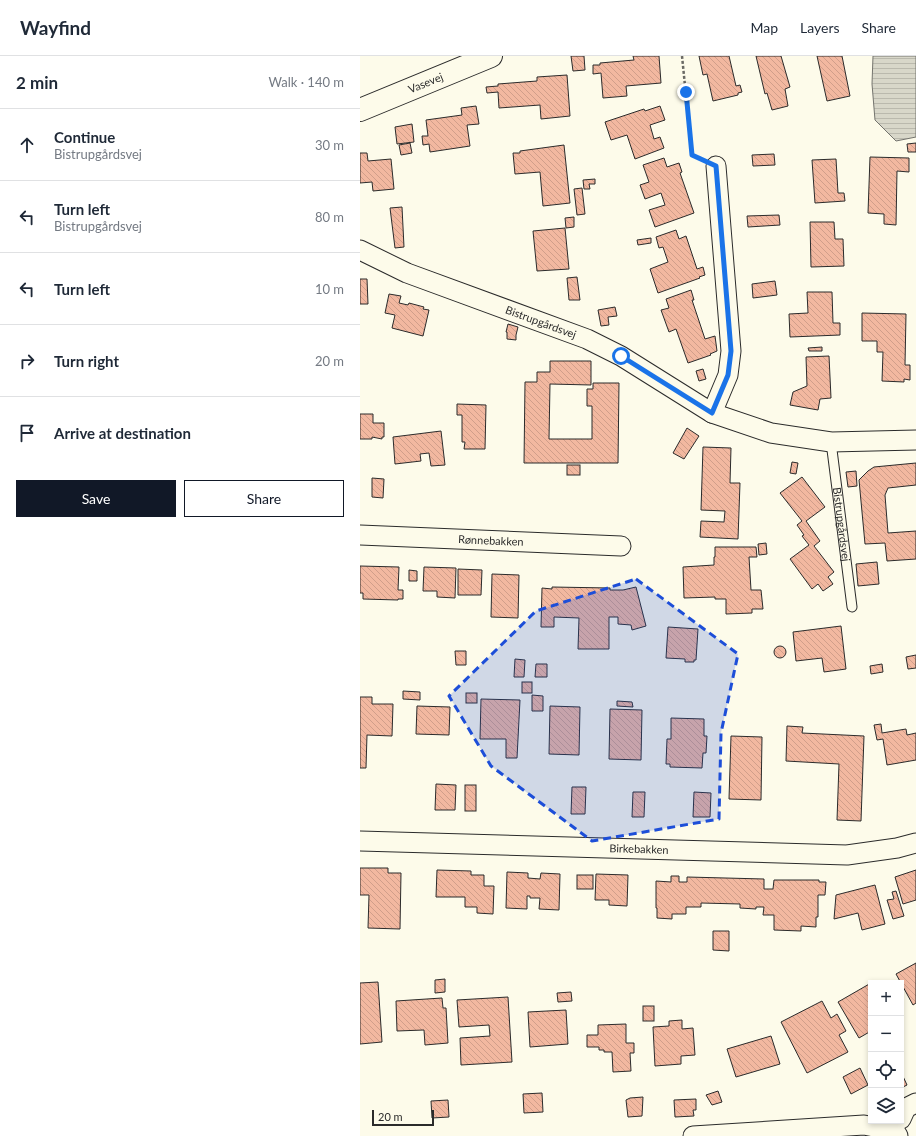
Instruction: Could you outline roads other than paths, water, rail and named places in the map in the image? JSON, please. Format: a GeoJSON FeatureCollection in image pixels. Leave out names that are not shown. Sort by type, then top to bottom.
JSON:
{"type":"FeatureCollection","features":[{"type":"Feature","properties":{"kind":"street","name":"Vasevej"},"geometry":{"type":"LineString","coordinates":[[360,110],[491,56]]}},
{"type":"Feature","properties":{"kind":"street"},"geometry":{"type":"LineString","coordinates":[[712,413],[728,375],[731,351],[716,166]]}},
{"type":"Feature","properties":{"kind":"street","name":"Bistrupgårdsvej"},"geometry":{"type":"LineString","coordinates":[[360,250],[407,273],[587,339],[621,356],[712,413],[771,433],[831,442],[916,440]]}},
{"type":"Feature","properties":{"kind":"street","name":"Rønnebakken"},"geometry":{"type":"LineString","coordinates":[[360,536],[621,546]]}},
{"type":"Feature","properties":{"kind":"street","name":"Birkebakken"},"geometry":{"type":"LineString","coordinates":[[360,841],[847,855],[897,848],[916,843]]}},
{"type":"Feature","properties":{"kind":"street"},"geometry":{"type":"LineString","coordinates":[[693,1136],[864,1125],[898,1127],[906,1108],[916,1103]]}},
{"type":"Feature","properties":{"kind":"lane","name":"Bistrupgårdsvej"},"geometry":{"type":"LineString","coordinates":[[831,442],[852,607]]}}]}
